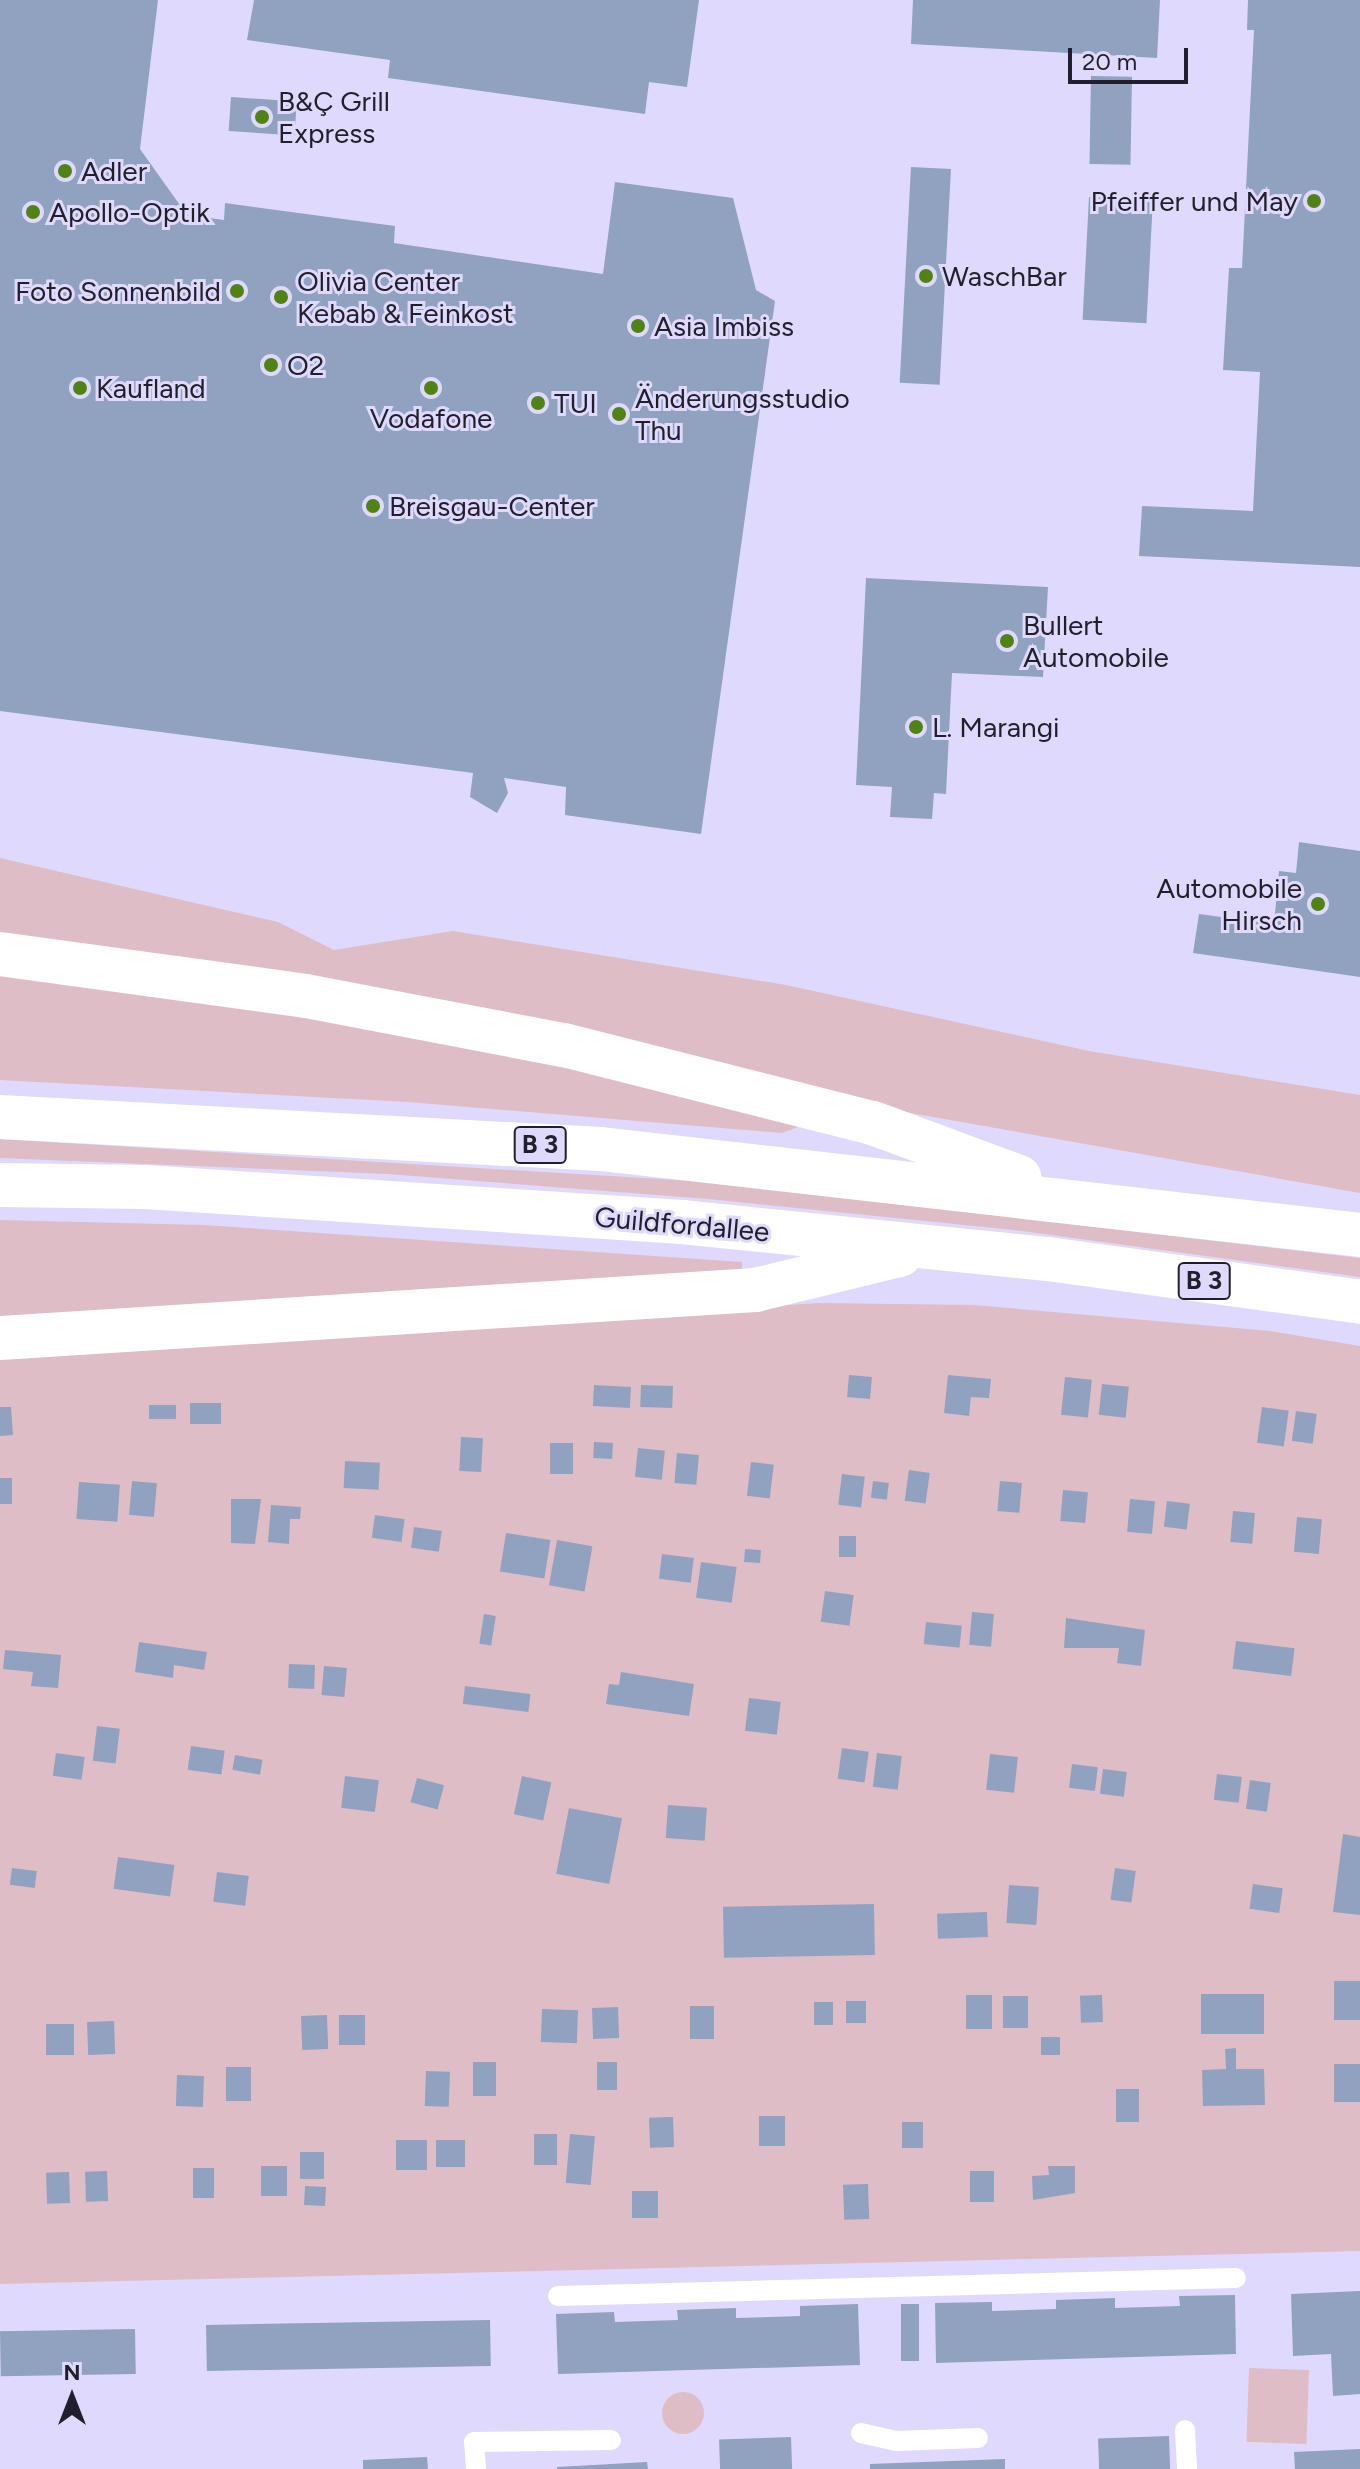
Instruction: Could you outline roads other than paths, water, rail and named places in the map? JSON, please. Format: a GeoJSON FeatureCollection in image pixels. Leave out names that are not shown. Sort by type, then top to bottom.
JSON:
{"type":"FeatureCollection","features":[{"type":"Feature","properties":{"kind":"highway"},"geometry":{"type":"LineString","coordinates":[[0,954],[306,996],[564,1045],[873,1123],[1078,1199]]}},
{"type":"Feature","properties":{"kind":"highway","name":"B 3"},"geometry":{"type":"LineString","coordinates":[[0,1117],[601,1149],[1078,1199],[1360,1235]]}},
{"type":"Feature","properties":{"kind":"highway","name":"Guildfordallee"},"geometry":{"type":"LineString","coordinates":[[0,1185],[145,1187],[682,1222],[933,1247],[1360,1302]]}},
{"type":"Feature","properties":{"kind":"highway","name":"B 3"},"geometry":{"type":"LineString","coordinates":[[0,1338],[755,1290],[933,1247]]}},
{"type":"Feature","properties":{"kind":"lane"},"geometry":{"type":"LineString","coordinates":[[558,2296],[1236,2278]]}},
{"type":"Feature","properties":{"kind":"lane"},"geometry":{"type":"LineString","coordinates":[[1185,2430],[1187,2469]]}},
{"type":"Feature","properties":{"kind":"lane"},"geometry":{"type":"LineString","coordinates":[[861,2433],[896,2441],[978,2438]]}},
{"type":"Feature","properties":{"kind":"lane"},"geometry":{"type":"LineString","coordinates":[[476,2469],[474,2442],[611,2440]]}},
{"type":"Feature","properties":{"kind":"place","name":"B&Ç Grill Express"},"geometry":{"type":"Point","coordinates":[262,117]}},
{"type":"Feature","properties":{"kind":"place","name":"Adler"},"geometry":{"type":"Point","coordinates":[65,171]}},
{"type":"Feature","properties":{"kind":"place","name":"Pfeiffer und May"},"geometry":{"type":"Point","coordinates":[1314,201]}},
{"type":"Feature","properties":{"kind":"place","name":"Apollo-Optik"},"geometry":{"type":"Point","coordinates":[33,212]}},
{"type":"Feature","properties":{"kind":"place","name":"WaschBar"},"geometry":{"type":"Point","coordinates":[926,276]}},
{"type":"Feature","properties":{"kind":"place","name":"Foto Sonnenbild"},"geometry":{"type":"Point","coordinates":[237,291]}},
{"type":"Feature","properties":{"kind":"place","name":"Olivia Center Kebab & Feinkost"},"geometry":{"type":"Point","coordinates":[281,297]}},
{"type":"Feature","properties":{"kind":"place","name":"Asia Imbiss"},"geometry":{"type":"Point","coordinates":[638,326]}},
{"type":"Feature","properties":{"kind":"place","name":"O2"},"geometry":{"type":"Point","coordinates":[271,365]}},
{"type":"Feature","properties":{"kind":"place","name":"Kaufland"},"geometry":{"type":"Point","coordinates":[80,388]}},
{"type":"Feature","properties":{"kind":"place","name":"Vodafone"},"geometry":{"type":"Point","coordinates":[431,388]}},
{"type":"Feature","properties":{"kind":"place","name":"TUI"},"geometry":{"type":"Point","coordinates":[538,403]}},
{"type":"Feature","properties":{"kind":"place","name":"Änderungsstudio Thu"},"geometry":{"type":"Point","coordinates":[619,414]}},
{"type":"Feature","properties":{"kind":"place","name":"Breisgau-Center"},"geometry":{"type":"Point","coordinates":[373,506]}},
{"type":"Feature","properties":{"kind":"place","name":"Bullert Automobile"},"geometry":{"type":"Point","coordinates":[1007,641]}},
{"type":"Feature","properties":{"kind":"place","name":"L. Marangi"},"geometry":{"type":"Point","coordinates":[916,727]}},
{"type":"Feature","properties":{"kind":"place","name":"Automobile Hirsch"},"geometry":{"type":"Point","coordinates":[1318,904]}}]}
